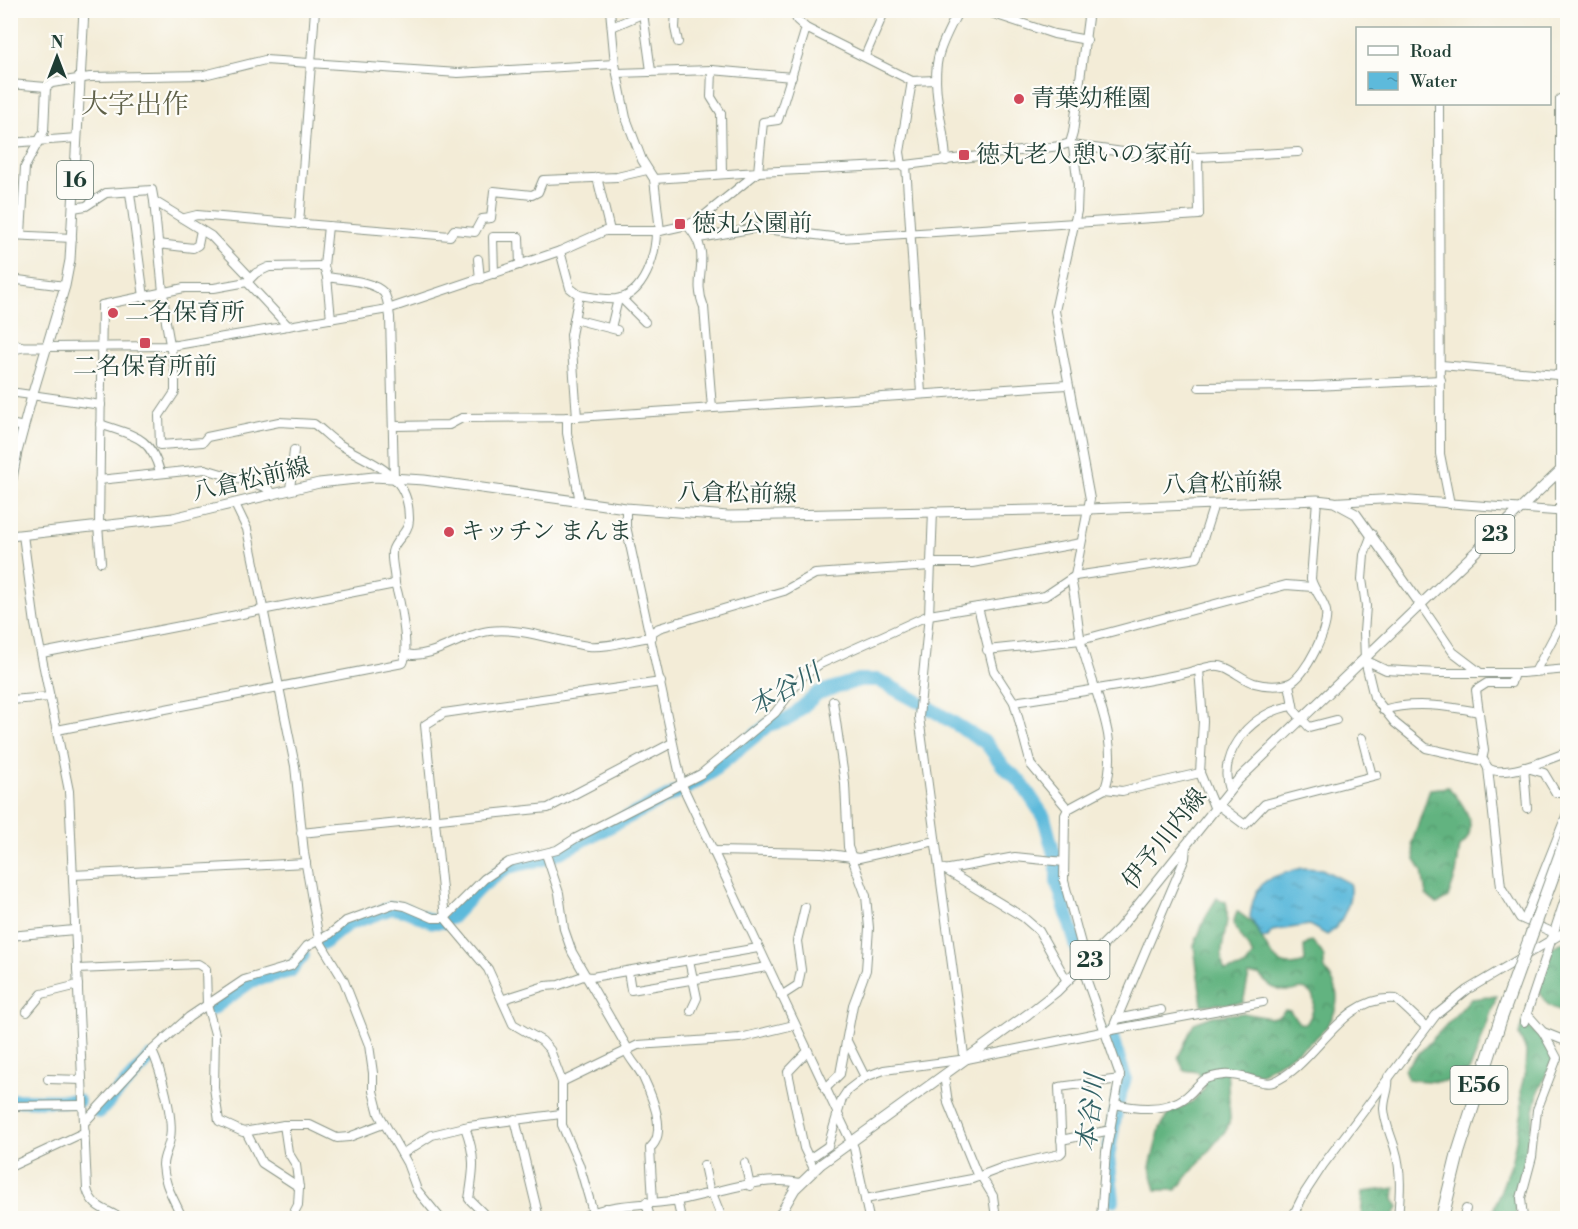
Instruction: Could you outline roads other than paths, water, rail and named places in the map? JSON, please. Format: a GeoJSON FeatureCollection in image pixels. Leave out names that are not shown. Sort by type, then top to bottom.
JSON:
{"type":"FeatureCollection","features":[{"type":"Feature","properties":{"kind":"highway","name":"E56"},"geometry":{"type":"LineString","coordinates":[[1436,1218],[1566,829]]}},
{"type":"Feature","properties":{"kind":"highway","name":"E56"},"geometry":{"type":"LineString","coordinates":[[1442,1218],[1458,1153]]}},
{"type":"Feature","properties":{"kind":"main road","name":"16"},"geometry":{"type":"LineString","coordinates":[[10,489],[32,396],[65,286],[72,238],[84,10]]}},
{"type":"Feature","properties":{"kind":"main road"},"geometry":{"type":"LineString","coordinates":[[10,351],[23,347],[46,347]]}},
{"type":"Feature","properties":{"kind":"main road","name":"伊予川内線"},"geometry":{"type":"LineString","coordinates":[[778,1218],[800,1183],[814,1169],[1028,1014],[1084,965],[1119,929],[1229,790],[1564,466]]}},
{"type":"Feature","properties":{"kind":"main road","name":"八倉松前線"},"geometry":{"type":"LineString","coordinates":[[10,536],[173,518],[337,480],[394,477],[626,508],[728,516],[1089,509],[1317,500],[1334,502],[1356,514],[1421,604]]}},
{"type":"Feature","properties":{"kind":"street"},"geometry":{"type":"LineString","coordinates":[[299,224],[315,10]]}},
{"type":"Feature","properties":{"kind":"street"},"geometry":{"type":"LineString","coordinates":[[560,251],[573,293],[579,296],[620,298],[632,292],[643,280],[658,231],[654,179],[647,170],[626,118],[615,64],[610,10]]}},
{"type":"Feature","properties":{"kind":"street"},"geometry":{"type":"LineString","coordinates":[[612,27],[651,10]]}},
{"type":"Feature","properties":{"kind":"street"},"geometry":{"type":"LineString","coordinates":[[676,10],[675,28],[678,42]]}},
{"type":"Feature","properties":{"kind":"street"},"geometry":{"type":"LineString","coordinates":[[793,10],[797,20],[806,28],[912,81],[936,80]]}},
{"type":"Feature","properties":{"kind":"street"},"geometry":{"type":"LineString","coordinates":[[865,56],[885,10]]}},
{"type":"Feature","properties":{"kind":"street"},"geometry":{"type":"LineString","coordinates":[[946,161],[936,80],[938,57],[945,36],[959,10]]}},
{"type":"Feature","properties":{"kind":"street"},"geometry":{"type":"LineString","coordinates":[[982,10],[1054,34],[1087,40]]}},
{"type":"Feature","properties":{"kind":"street"},"geometry":{"type":"LineString","coordinates":[[1105,789],[1108,781],[1108,728],[1081,640],[1073,577],[1089,509],[1084,466],[1067,385],[1055,311],[1075,224],[1078,185],[1072,145],[1089,11],[1107,10]]}},
{"type":"Feature","properties":{"kind":"street"},"geometry":{"type":"LineString","coordinates":[[643,13],[651,71]]}},
{"type":"Feature","properties":{"kind":"street"},"geometry":{"type":"LineString","coordinates":[[46,347],[171,346],[388,309],[560,251],[592,235],[610,231],[658,231],[687,225],[700,219],[758,172],[763,122],[778,120],[806,28]]}},
{"type":"Feature","properties":{"kind":"street"},"geometry":{"type":"LineString","coordinates":[[10,84],[46,87],[52,83],[80,79],[204,75],[264,60],[458,73],[615,64]]}},
{"type":"Feature","properties":{"kind":"street"},"geometry":{"type":"LineString","coordinates":[[617,73],[712,70],[792,76]]}},
{"type":"Feature","properties":{"kind":"street"},"geometry":{"type":"LineString","coordinates":[[712,70],[711,97],[721,113],[722,174]]}},
{"type":"Feature","properties":{"kind":"street"},"geometry":{"type":"LineString","coordinates":[[912,81],[900,152],[904,165],[911,234],[921,393]]}},
{"type":"Feature","properties":{"kind":"street"},"geometry":{"type":"LineString","coordinates":[[21,234],[25,167],[36,142],[44,131],[46,87]]}},
{"type":"Feature","properties":{"kind":"street"},"geometry":{"type":"LineString","coordinates":[[1534,672],[1560,625],[1565,376],[1560,99]]}},
{"type":"Feature","properties":{"kind":"street"},"geometry":{"type":"LineString","coordinates":[[1439,105],[1440,454],[1450,504]]}},
{"type":"Feature","properties":{"kind":"street"},"geometry":{"type":"LineString","coordinates":[[10,143],[77,138]]}},
{"type":"Feature","properties":{"kind":"street"},"geometry":{"type":"LineString","coordinates":[[654,179],[904,165],[1072,145],[1198,157],[1298,152]]}},
{"type":"Feature","properties":{"kind":"street"},"geometry":{"type":"LineString","coordinates":[[699,238],[756,228],[841,238],[1199,215],[1198,157]]}},
{"type":"Feature","properties":{"kind":"street"},"geometry":{"type":"LineString","coordinates":[[185,218],[197,215],[450,236],[454,230],[475,232],[482,219],[491,218],[494,192],[532,195],[538,192],[543,180],[617,177],[647,170]]}},
{"type":"Feature","properties":{"kind":"street"},"geometry":{"type":"LineString","coordinates":[[597,177],[610,231]]}},
{"type":"Feature","properties":{"kind":"street"},"geometry":{"type":"LineString","coordinates":[[74,208],[86,206],[106,193],[152,190],[174,359],[175,392],[159,416],[160,445],[156,454]]}},
{"type":"Feature","properties":{"kind":"street"},"geometry":{"type":"LineString","coordinates":[[130,193],[144,297]]}},
{"type":"Feature","properties":{"kind":"street"},"geometry":{"type":"LineString","coordinates":[[154,201],[211,236],[288,326]]}},
{"type":"Feature","properties":{"kind":"street"},"geometry":{"type":"LineString","coordinates":[[687,225],[699,238],[703,261],[699,292],[704,307],[712,408]]}},
{"type":"Feature","properties":{"kind":"street"},"geometry":{"type":"LineString","coordinates":[[328,226],[324,266],[331,319]]}},
{"type":"Feature","properties":{"kind":"street"},"geometry":{"type":"LineString","coordinates":[[158,244],[193,248],[198,245],[201,230]]}},
{"type":"Feature","properties":{"kind":"street"},"geometry":{"type":"LineString","coordinates":[[10,236],[21,234],[72,238]]}},
{"type":"Feature","properties":{"kind":"street"},"geometry":{"type":"LineString","coordinates":[[494,274],[493,237],[519,237],[520,265]]}},
{"type":"Feature","properties":{"kind":"street"},"geometry":{"type":"LineString","coordinates":[[478,259],[480,279]]}},
{"type":"Feature","properties":{"kind":"street"},"geometry":{"type":"LineString","coordinates":[[101,562],[98,526],[102,305],[184,288],[214,288],[249,280],[269,267],[324,266]]}},
{"type":"Feature","properties":{"kind":"street"},"geometry":{"type":"LineString","coordinates":[[327,277],[359,283],[384,293],[388,309],[395,426],[394,477]]}},
{"type":"Feature","properties":{"kind":"street"},"geometry":{"type":"LineString","coordinates":[[10,279],[65,286]]}},
{"type":"Feature","properties":{"kind":"street"},"geometry":{"type":"LineString","coordinates":[[577,417],[571,334],[579,296]]}},
{"type":"Feature","properties":{"kind":"street"},"geometry":{"type":"LineString","coordinates":[[620,298],[645,322]]}},
{"type":"Feature","properties":{"kind":"street"},"geometry":{"type":"LineString","coordinates":[[574,319],[614,329],[620,298]]}},
{"type":"Feature","properties":{"kind":"street"},"geometry":{"type":"LineString","coordinates":[[10,342],[23,347]]}},
{"type":"Feature","properties":{"kind":"street"},"geometry":{"type":"LineString","coordinates":[[1441,365],[1565,376]]}},
{"type":"Feature","properties":{"kind":"street"},"geometry":{"type":"LineString","coordinates":[[1199,387],[1314,386],[1441,380]]}},
{"type":"Feature","properties":{"kind":"street"},"geometry":{"type":"LineString","coordinates":[[395,426],[449,425],[462,418],[577,417],[1067,385]]}},
{"type":"Feature","properties":{"kind":"street"},"geometry":{"type":"LineString","coordinates":[[10,392],[101,405]]}},
{"type":"Feature","properties":{"kind":"street"},"geometry":{"type":"LineString","coordinates":[[567,417],[567,433],[580,502]]}},
{"type":"Feature","properties":{"kind":"street"},"geometry":{"type":"LineString","coordinates":[[57,730],[403,663],[405,654],[400,601],[395,584],[392,553],[408,526],[409,520],[405,495],[386,468],[359,457],[330,439],[320,428],[305,422],[279,422],[207,437],[203,442],[160,445]]}},
{"type":"Feature","properties":{"kind":"street"},"geometry":{"type":"LineString","coordinates":[[10,424],[24,427]]}},
{"type":"Feature","properties":{"kind":"street"},"geometry":{"type":"LineString","coordinates":[[100,424],[140,439],[156,454],[160,472]]}},
{"type":"Feature","properties":{"kind":"street"},"geometry":{"type":"LineString","coordinates":[[290,490],[294,450]]}},
{"type":"Feature","properties":{"kind":"street"},"geometry":{"type":"LineString","coordinates":[[99,480],[136,478],[160,472],[205,469],[256,483],[274,494]]}},
{"type":"Feature","properties":{"kind":"street"},"geometry":{"type":"LineString","coordinates":[[1334,502],[1390,499],[1564,512]]}},
{"type":"Feature","properties":{"kind":"street"},"geometry":{"type":"LineString","coordinates":[[1014,702],[1220,665],[1257,684],[1289,684],[1301,673],[1323,635],[1326,608],[1313,587],[1311,579],[1317,500]]}},
{"type":"Feature","properties":{"kind":"street"},"geometry":{"type":"LineString","coordinates":[[234,504],[248,529],[296,766],[302,833],[319,940],[344,981],[367,1038],[372,1061],[374,1099],[383,1124],[402,1154],[417,1190],[440,1218]]}},
{"type":"Feature","properties":{"kind":"street"},"geometry":{"type":"LineString","coordinates":[[10,1167],[85,1128],[152,1051],[189,1017],[253,976],[285,970],[303,950],[346,921],[387,905],[405,906],[433,918],[445,918],[484,879],[499,868],[516,859],[546,854],[682,785],[708,769],[775,713],[811,669],[928,615],[1045,596],[1073,577],[1197,558],[1214,504]]}},
{"type":"Feature","properties":{"kind":"street"},"geometry":{"type":"LineString","coordinates":[[626,508],[626,526],[682,785],[857,1157],[869,1218]]}},
{"type":"Feature","properties":{"kind":"street"},"geometry":{"type":"LineString","coordinates":[[933,511],[928,615],[919,717],[935,841],[942,870],[964,1055],[967,1059]]}},
{"type":"Feature","properties":{"kind":"street"},"geometry":{"type":"LineString","coordinates":[[1372,534],[1364,555],[1362,579],[1366,606],[1365,660],[1374,697],[1405,733],[1426,748],[1482,760],[1488,768],[1498,877],[1520,918],[1552,932]]}},
{"type":"Feature","properties":{"kind":"street"},"geometry":{"type":"LineString","coordinates":[[23,535],[42,653],[69,791],[74,930],[89,1198],[100,1209],[120,1218]]}},
{"type":"Feature","properties":{"kind":"street"},"geometry":{"type":"LineString","coordinates":[[405,654],[418,655],[481,632],[511,629],[553,641],[596,646],[623,644],[651,635],[659,628],[784,591],[815,574],[972,563],[1081,543]]}},
{"type":"Feature","properties":{"kind":"street"},"geometry":{"type":"LineString","coordinates":[[42,653],[395,584]]}},
{"type":"Feature","properties":{"kind":"street"},"geometry":{"type":"LineString","coordinates":[[987,650],[1081,640],[1286,585],[1313,587]]}},
{"type":"Feature","properties":{"kind":"street"},"geometry":{"type":"LineString","coordinates":[[1421,604],[1453,652],[1471,668],[1482,672]]}},
{"type":"Feature","properties":{"kind":"street"},"geometry":{"type":"LineString","coordinates":[[978,607],[987,650],[999,682],[1014,702],[1031,765],[1068,809]]}},
{"type":"Feature","properties":{"kind":"street"},"geometry":{"type":"LineString","coordinates":[[1365,660],[1386,669],[1514,673],[1565,671]]}},
{"type":"Feature","properties":{"kind":"street"},"geometry":{"type":"LineString","coordinates":[[1199,669],[1203,721],[1200,773],[1215,806],[1245,825],[1264,804],[1375,776],[1362,738]]}},
{"type":"Feature","properties":{"kind":"street"},"geometry":{"type":"LineString","coordinates":[[1482,760],[1484,751],[1476,690],[1487,684],[1511,682],[1514,673]]}},
{"type":"Feature","properties":{"kind":"street"},"geometry":{"type":"LineString","coordinates":[[593,1212],[579,1164],[562,1125],[562,1082],[557,1064],[547,1045],[513,1024],[504,999],[488,969],[445,918],[425,725],[444,714],[660,682]]}},
{"type":"Feature","properties":{"kind":"street"},"geometry":{"type":"LineString","coordinates":[[1289,684],[1293,706],[1309,727],[1336,720]]}},
{"type":"Feature","properties":{"kind":"street"},"geometry":{"type":"LineString","coordinates":[[10,700],[50,697]]}},
{"type":"Feature","properties":{"kind":"street"},"geometry":{"type":"LineString","coordinates":[[825,1089],[840,1074],[853,1005],[866,970],[869,928],[866,896],[848,846],[845,784],[834,701]]}},
{"type":"Feature","properties":{"kind":"street"},"geometry":{"type":"LineString","coordinates":[[1229,790],[1226,782],[1228,759],[1248,728],[1264,715],[1293,706]]}},
{"type":"Feature","properties":{"kind":"street"},"geometry":{"type":"LineString","coordinates":[[1383,710],[1402,706],[1430,706],[1479,712]]}},
{"type":"Feature","properties":{"kind":"street"},"geometry":{"type":"LineString","coordinates":[[302,833],[548,808],[672,743]]}},
{"type":"Feature","properties":{"kind":"street"},"geometry":{"type":"LineString","coordinates":[[1488,768],[1500,772],[1568,752]]}},
{"type":"Feature","properties":{"kind":"street"},"geometry":{"type":"LineString","coordinates":[[1524,766],[1544,773],[1556,793],[1568,793]]}},
{"type":"Feature","properties":{"kind":"street"},"geometry":{"type":"LineString","coordinates":[[1524,766],[1527,808]]}},
{"type":"Feature","properties":{"kind":"street"},"geometry":{"type":"LineString","coordinates":[[1101,1218],[1106,1152],[1120,1079],[1109,1031],[1094,1002],[1064,881],[1065,815],[1068,809],[1105,789],[1122,791],[1200,773]]}},
{"type":"Feature","properties":{"kind":"street"},"geometry":{"type":"LineString","coordinates":[[1524,919],[1566,829],[1568,811]]}},
{"type":"Feature","properties":{"kind":"street"},"geometry":{"type":"LineString","coordinates":[[712,851],[822,853],[852,858],[869,857],[935,841]]}},
{"type":"Feature","properties":{"kind":"street"},"geometry":{"type":"LineString","coordinates":[[1109,1031],[1185,858],[1186,845]]}},
{"type":"Feature","properties":{"kind":"street"},"geometry":{"type":"LineString","coordinates":[[546,854],[559,893],[568,941],[627,1049],[632,1064],[644,1078],[659,1126],[657,1139],[650,1149],[650,1218]]}},
{"type":"Feature","properties":{"kind":"street"},"geometry":{"type":"LineString","coordinates":[[942,870],[1015,856],[1064,862]]}},
{"type":"Feature","properties":{"kind":"street"},"geometry":{"type":"LineString","coordinates":[[73,875],[306,863]]}},
{"type":"Feature","properties":{"kind":"street"},"geometry":{"type":"LineString","coordinates":[[942,870],[1013,911],[1039,931],[1067,981]]}},
{"type":"Feature","properties":{"kind":"street"},"geometry":{"type":"LineString","coordinates":[[1524,1022],[1552,932],[1568,890]]}},
{"type":"Feature","properties":{"kind":"street"},"geometry":{"type":"LineString","coordinates":[[781,996],[798,985],[801,970],[797,941],[804,906]]}},
{"type":"Feature","properties":{"kind":"street"},"geometry":{"type":"LineString","coordinates":[[10,936],[74,930]]}},
{"type":"Feature","properties":{"kind":"street"},"geometry":{"type":"LineString","coordinates":[[1292,1218],[1304,1194],[1425,1027],[1453,999],[1568,930]]}},
{"type":"Feature","properties":{"kind":"street"},"geometry":{"type":"LineString","coordinates":[[504,999],[545,986],[559,985],[588,977],[758,948]]}},
{"type":"Feature","properties":{"kind":"street"},"geometry":{"type":"LineString","coordinates":[[689,960],[697,998],[691,1011]]}},
{"type":"Feature","properties":{"kind":"street"},"geometry":{"type":"LineString","coordinates":[[77,969],[198,964],[206,969],[207,1005],[215,1034],[216,1115],[224,1124],[246,1132],[284,1125],[310,1125],[337,1137],[349,1137],[383,1124]]}},
{"type":"Feature","properties":{"kind":"street"},"geometry":{"type":"LineString","coordinates":[[628,971],[631,990],[767,968]]}},
{"type":"Feature","properties":{"kind":"street"},"geometry":{"type":"LineString","coordinates":[[27,1012],[42,994],[68,990],[78,985]]}},
{"type":"Feature","properties":{"kind":"street"},"geometry":{"type":"LineString","coordinates":[[1115,1104],[1134,1108],[1174,1103],[1185,1097],[1197,1082],[1224,1075],[1244,1075],[1263,1083],[1272,1082],[1307,1057],[1323,1038],[1348,1016],[1374,1003],[1396,999],[1425,1027]]}},
{"type":"Feature","properties":{"kind":"street"},"geometry":{"type":"LineString","coordinates":[[809,1159],[831,1142],[836,1113],[848,1090],[866,1077],[884,1070],[967,1059],[1263,1002]]}},
{"type":"Feature","properties":{"kind":"street"},"geometry":{"type":"LineString","coordinates":[[1116,1019],[1161,1010]]}},
{"type":"Feature","properties":{"kind":"street"},"geometry":{"type":"LineString","coordinates":[[1523,1218],[1521,1198],[1532,1157],[1537,1110],[1557,1058],[1543,1032],[1527,1014]]}},
{"type":"Feature","properties":{"kind":"street"},"geometry":{"type":"LineString","coordinates":[[562,1082],[638,1045],[740,1038],[794,1025]]}},
{"type":"Feature","properties":{"kind":"street"},"geometry":{"type":"LineString","coordinates":[[1543,1032],[1568,1042]]}},
{"type":"Feature","properties":{"kind":"street"},"geometry":{"type":"LineString","coordinates":[[846,1040],[866,1077]]}},
{"type":"Feature","properties":{"kind":"street"},"geometry":{"type":"LineString","coordinates":[[152,1051],[170,1122],[170,1138],[164,1158],[164,1173],[169,1192],[182,1218]]}},
{"type":"Feature","properties":{"kind":"street"},"geometry":{"type":"LineString","coordinates":[[808,1051],[788,1072],[804,1149],[814,1169]]}},
{"type":"Feature","properties":{"kind":"street"},"geometry":{"type":"LineString","coordinates":[[944,1075],[948,1103],[979,1176],[993,1196],[996,1218]]}},
{"type":"Feature","properties":{"kind":"street"},"geometry":{"type":"LineString","coordinates":[[1388,1077],[1389,1084],[1384,1096],[1384,1108],[1386,1128],[1398,1164],[1398,1218]]}},
{"type":"Feature","properties":{"kind":"street"},"geometry":{"type":"LineString","coordinates":[[48,1079],[82,1080]]}},
{"type":"Feature","properties":{"kind":"street"},"geometry":{"type":"LineString","coordinates":[[866,1199],[979,1176],[1004,1167],[1060,1154],[1059,1087],[1120,1079]]}},
{"type":"Feature","properties":{"kind":"street"},"geometry":{"type":"LineString","coordinates":[[10,1106],[83,1105]]}},
{"type":"Feature","properties":{"kind":"street"},"geometry":{"type":"LineString","coordinates":[[402,1154],[423,1138],[465,1127],[561,1114]]}},
{"type":"Feature","properties":{"kind":"street"},"geometry":{"type":"LineString","coordinates":[[515,1119],[538,1218]]}},
{"type":"Feature","properties":{"kind":"street"},"geometry":{"type":"LineString","coordinates":[[284,1125],[288,1152],[296,1164],[299,1188],[298,1206],[291,1218]]}},
{"type":"Feature","properties":{"kind":"street"},"geometry":{"type":"LineString","coordinates":[[465,1127],[474,1150],[474,1175],[469,1199],[488,1218]]}},
{"type":"Feature","properties":{"kind":"street"},"geometry":{"type":"LineString","coordinates":[[1061,1140],[1111,1130]]}},
{"type":"Feature","properties":{"kind":"street"},"geometry":{"type":"LineString","coordinates":[[246,1132],[262,1163],[299,1188]]}},
{"type":"Feature","properties":{"kind":"street"},"geometry":{"type":"LineString","coordinates":[[745,1163],[750,1186]]}},
{"type":"Feature","properties":{"kind":"street"},"geometry":{"type":"LineString","coordinates":[[704,1164],[720,1217],[709,1218]]}},
{"type":"Feature","properties":{"kind":"street"},"geometry":{"type":"LineString","coordinates":[[580,1218],[606,1208],[677,1200],[780,1181],[800,1183]]}},
{"type":"Feature","properties":{"kind":"street"},"geometry":{"type":"LineString","coordinates":[[677,1200],[681,1218]]}},
{"type":"Feature","properties":{"kind":"street"},"geometry":{"type":"LineString","coordinates":[[606,1208],[608,1218]]}},
{"type":"Feature","properties":{"kind":"street"},"geometry":{"type":"LineString","coordinates":[[1463,1218],[1466,1209]]}},
{"type":"Feature","properties":{"kind":"water"},"geometry":{"type":"Polygon","coordinates":[[[1301,868],[1322,869],[1349,883],[1350,897],[1345,912],[1337,926],[1327,935],[1309,925],[1272,931],[1268,937],[1262,938],[1250,917],[1255,894],[1265,882],[1272,878],[1301,868]]]}},
{"type":"Feature","properties":{"kind":"waterway","name":"本谷川"},"geometry":{"type":"LineString","coordinates":[[688,787],[710,773],[768,725],[790,718],[818,693],[859,680],[878,680],[917,701]]}},
{"type":"Feature","properties":{"kind":"waterway","name":"本谷川"},"geometry":{"type":"LineString","coordinates":[[923,704],[986,743],[1003,766],[1020,781],[1044,817],[1055,858]]}},
{"type":"Feature","properties":{"kind":"waterway","name":"本谷川"},"geometry":{"type":"LineString","coordinates":[[550,857],[677,792]]}},
{"type":"Feature","properties":{"kind":"waterway","name":"本谷川"},"geometry":{"type":"LineString","coordinates":[[451,918],[479,888],[508,867],[544,859]]}},
{"type":"Feature","properties":{"kind":"waterway","name":"本谷川"},"geometry":{"type":"LineString","coordinates":[[1057,866],[1057,881],[1080,957]]}},
{"type":"Feature","properties":{"kind":"waterway","name":"本谷川"},"geometry":{"type":"LineString","coordinates":[[324,943],[346,925],[392,908],[405,910],[433,922],[444,922]]}},
{"type":"Feature","properties":{"kind":"waterway","name":"本谷川"},"geometry":{"type":"LineString","coordinates":[[212,1009],[251,981],[290,971],[303,955]]}},
{"type":"Feature","properties":{"kind":"waterway","name":"本谷川"},"geometry":{"type":"LineString","coordinates":[[1111,1034],[1125,1078],[1118,1100],[1108,1157],[1113,1200]]}},
{"type":"Feature","properties":{"kind":"waterway","name":"本谷川"},"geometry":{"type":"LineString","coordinates":[[99,1112],[150,1058]]}},
{"type":"Feature","properties":{"kind":"waterway","name":"本谷川"},"geometry":{"type":"LineString","coordinates":[[10,1100],[78,1101]]}},
{"type":"Feature","properties":{"kind":"place","name":"青葉幼稚園"},"geometry":{"type":"Point","coordinates":[1019,99]}},
{"type":"Feature","properties":{"kind":"place","name":"徳丸老人憩いの家前"},"geometry":{"type":"Point","coordinates":[964,155]}},
{"type":"Feature","properties":{"kind":"place","name":"徳丸公園前"},"geometry":{"type":"Point","coordinates":[680,224]}},
{"type":"Feature","properties":{"kind":"place","name":"二名保育所"},"geometry":{"type":"Point","coordinates":[113,313]}},
{"type":"Feature","properties":{"kind":"place","name":"二名保育所前"},"geometry":{"type":"Point","coordinates":[145,343]}},
{"type":"Feature","properties":{"kind":"place","name":"キッチン まんま"},"geometry":{"type":"Point","coordinates":[449,532]}},
{"type":"Feature","properties":{"kind":"district","name":"大字出作"},"geometry":{"type":"Point","coordinates":[135,105]}}]}
